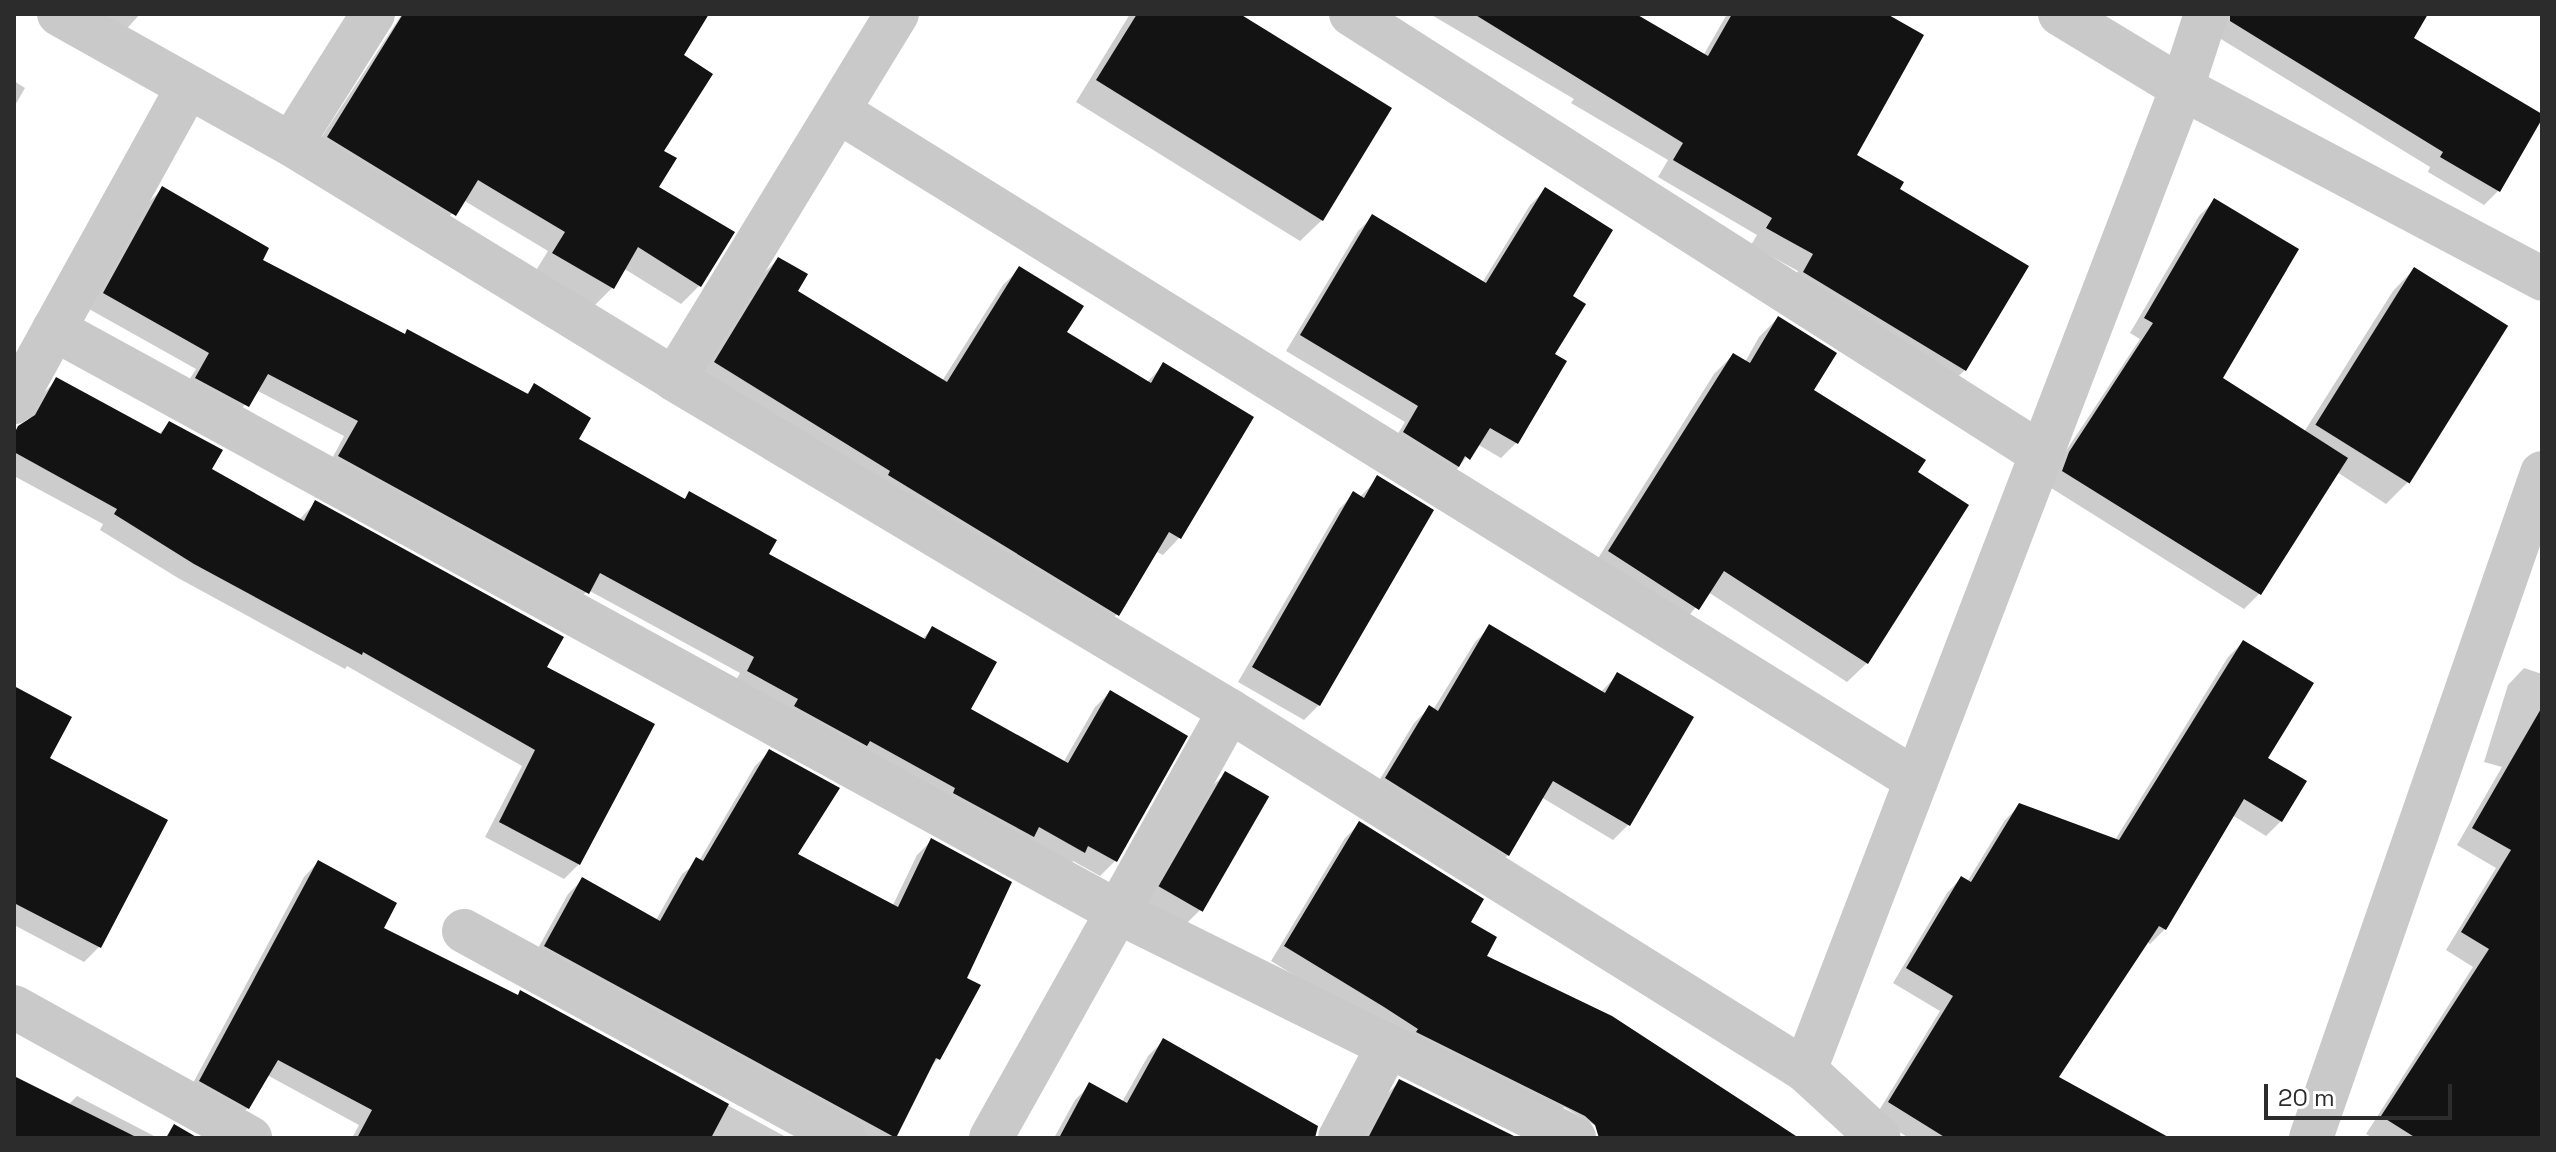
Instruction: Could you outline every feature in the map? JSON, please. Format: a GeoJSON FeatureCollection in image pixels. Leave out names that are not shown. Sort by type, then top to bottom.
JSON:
{"type":"FeatureCollection","features":[{"type":"Feature","properties":{"kind":"street"},"geometry":{"type":"LineString","coordinates":[[59,14],[291,144],[674,379],[1230,711],[1805,1070],[1879,1138]]}},
{"type":"Feature","properties":{"kind":"street"},"geometry":{"type":"LineString","coordinates":[[291,144],[373,14]]}},
{"type":"Feature","properties":{"kind":"street"},"geometry":{"type":"LineString","coordinates":[[674,379],[897,14]]}},
{"type":"Feature","properties":{"kind":"street"},"geometry":{"type":"LineString","coordinates":[[1351,14],[2041,454]]}},
{"type":"Feature","properties":{"kind":"street"},"geometry":{"type":"LineString","coordinates":[[2060,14],[2182,88],[2542,279]]}},
{"type":"Feature","properties":{"kind":"street"},"geometry":{"type":"LineString","coordinates":[[1805,1070],[2182,88],[2206,14]]}},
{"type":"Feature","properties":{"kind":"street"},"geometry":{"type":"LineString","coordinates":[[14,402],[188,87]]}},
{"type":"Feature","properties":{"kind":"street"},"geometry":{"type":"LineString","coordinates":[[838,111],[1916,780]]}},
{"type":"Feature","properties":{"kind":"street"},"geometry":{"type":"LineString","coordinates":[[54,329],[1118,912],[1574,1138]]}},
{"type":"Feature","properties":{"kind":"street"},"geometry":{"type":"LineString","coordinates":[[2311,1138],[2542,473]]}},
{"type":"Feature","properties":{"kind":"street"},"geometry":{"type":"LineString","coordinates":[[991,1138],[1230,711]]}},
{"type":"Feature","properties":{"kind":"street"},"geometry":{"type":"LineString","coordinates":[[464,931],[844,1138]]}},
{"type":"Feature","properties":{"kind":"street"},"geometry":{"type":"LineString","coordinates":[[14,1007],[250,1138]]}},
{"type":"Feature","properties":{"kind":"street"},"geometry":{"type":"LineString","coordinates":[[1340,1138],[1388,1046]]}},
{"type":"Feature","properties":{"kind":"building"},"geometry":{"type":"Polygon","coordinates":[[[403,14],[709,14],[684,55],[713,74],[664,151],[677,158],[659,187],[735,232],[701,287],[638,247],[614,289],[552,253],[565,232],[478,180],[456,216],[327,137],[403,14]]]}},
{"type":"Feature","properties":{"kind":"building"},"geometry":{"type":"Polygon","coordinates":[[[1137,14],[1240,14],[1392,108],[1323,221],[1096,80],[1137,14]]]}},
{"type":"Feature","properties":{"kind":"building"},"geometry":{"type":"Polygon","coordinates":[[[1474,14],[1636,14],[1708,56],[1732,14],[1887,14],[1924,35],[1857,155],[1904,182],[1900,189],[2029,266],[1966,371],[1803,272],[1813,254],[1766,228],[1772,218],[1673,160],[1683,143],[1474,14]]]}},
{"type":"Feature","properties":{"kind":"building"},"geometry":{"type":"Polygon","coordinates":[[[2230,14],[2428,14],[2414,38],[2542,114],[2542,119],[2500,192],[2440,157],[2443,152],[2230,21],[2230,14]]]}},
{"type":"Feature","properties":{"kind":"building"},"geometry":{"type":"Polygon","coordinates":[[[162,186],[269,248],[263,260],[405,334],[407,329],[528,394],[534,383],[591,418],[579,439],[685,499],[689,491],[777,540],[769,554],[925,639],[932,626],[997,662],[971,709],[1068,763],[1110,690],[1188,736],[1117,862],[1088,846],[1085,853],[1039,827],[1034,837],[953,793],[955,788],[870,741],[867,746],[794,706],[798,699],[747,671],[754,657],[600,573],[589,594],[338,456],[358,421],[268,374],[249,407],[195,378],[209,353],[103,293],[162,186]]]}},
{"type":"Feature","properties":{"kind":"building"},"geometry":{"type":"Polygon","coordinates":[[[1545,187],[1613,230],[1573,296],[1586,304],[1555,354],[1567,361],[1518,444],[1490,428],[1470,460],[1465,456],[1459,467],[1403,432],[1418,406],[1300,335],[1372,214],[1486,283],[1545,187]]]}},
{"type":"Feature","properties":{"kind":"building"},"geometry":{"type":"Polygon","coordinates":[[[2214,198],[2299,249],[2223,378],[2348,458],[2261,595],[2062,471],[2069,452],[2153,323],[2144,318],[2214,198]]]}},
{"type":"Feature","properties":{"kind":"building"},"geometry":{"type":"Polygon","coordinates":[[[778,257],[808,274],[798,291],[947,382],[1019,266],[1084,306],[1067,332],[1151,383],[1163,362],[1254,417],[1181,539],[1169,532],[1119,616],[888,475],[890,471],[714,362],[778,257]]]}},
{"type":"Feature","properties":{"kind":"building"},"geometry":{"type":"Polygon","coordinates":[[[2414,267],[2508,326],[2410,484],[2315,425],[2414,267]]]}},
{"type":"Feature","properties":{"kind":"building"},"geometry":{"type":"Polygon","coordinates":[[[1778,316],[1837,353],[1814,390],[1926,460],[1918,472],[1969,505],[1868,664],[1724,571],[1699,610],[1608,551],[1733,353],[1750,363],[1778,316]]]}},
{"type":"Feature","properties":{"kind":"building"},"geometry":{"type":"Polygon","coordinates":[[[56,377],[161,434],[169,421],[223,450],[212,469],[304,521],[315,500],[564,637],[547,667],[655,724],[580,865],[499,822],[535,750],[363,652],[362,655],[194,564],[114,514],[117,509],[14,452],[14,434],[18,426],[35,415],[56,377]]]}},
{"type":"Feature","properties":{"kind":"building"},"geometry":{"type":"Polygon","coordinates":[[[1377,475],[1434,510],[1320,706],[1252,667],[1353,491],[1364,498],[1377,475]]]}},
{"type":"Feature","properties":{"kind":"building"},"geometry":{"type":"Polygon","coordinates":[[[1489,624],[1605,693],[1617,672],[1694,717],[1630,826],[1553,781],[1509,856],[1385,778],[1429,705],[1438,711],[1489,624]]]}},
{"type":"Feature","properties":{"kind":"building"},"geometry":{"type":"Polygon","coordinates":[[[2243,640],[2314,683],[2268,758],[2307,781],[2282,822],[2244,799],[2166,930],[2159,926],[2059,1077],[2170,1138],[1946,1138],[1888,1102],[1953,996],[1906,968],[1961,876],[1971,882],[2019,803],[2119,840],[2243,640]]]}},
{"type":"Feature","properties":{"kind":"building"},"geometry":{"type":"Polygon","coordinates":[[[14,686],[72,717],[50,758],[168,820],[101,948],[14,903],[14,686]]]}},
{"type":"Feature","properties":{"kind":"building"},"geometry":{"type":"Polygon","coordinates":[[[2542,707],[2542,1138],[2416,1138],[2381,1116],[2489,949],[2461,932],[2511,850],[2472,828],[2542,707]]]}},
{"type":"Feature","properties":{"kind":"building"},"geometry":{"type":"Polygon","coordinates":[[[769,749],[840,788],[798,854],[898,907],[931,838],[1012,882],[967,978],[981,985],[940,1060],[936,1058],[896,1138],[544,946],[582,877],[660,921],[696,857],[703,861],[769,749]]]}},
{"type":"Feature","properties":{"kind":"building"},"geometry":{"type":"Polygon","coordinates":[[[1225,771],[1269,796],[1203,912],[1158,886],[1225,771]]]}},
{"type":"Feature","properties":{"kind":"building"},"geometry":{"type":"Polygon","coordinates":[[[1359,821],[1484,899],[1471,922],[1497,937],[1487,956],[1612,1016],[1799,1138],[1599,1138],[1595,1125],[1585,1116],[1416,1032],[1418,1029],[1284,946],[1359,821]]]}},
{"type":"Feature","properties":{"kind":"building"},"geometry":{"type":"Polygon","coordinates":[[[318,860],[397,903],[384,928],[518,995],[520,990],[729,1104],[711,1138],[357,1138],[372,1110],[278,1060],[249,1109],[199,1081],[318,860]]]}},
{"type":"Feature","properties":{"kind":"building"},"geometry":{"type":"Polygon","coordinates":[[[1163,1038],[1318,1126],[1315,1138],[1059,1138],[1089,1082],[1127,1103],[1163,1038]]]}},
{"type":"Feature","properties":{"kind":"building"},"geometry":{"type":"Polygon","coordinates":[[[14,1076],[138,1138],[14,1138],[14,1076]]]}},
{"type":"Feature","properties":{"kind":"building"},"geometry":{"type":"Polygon","coordinates":[[[1399,1079],[1518,1138],[1368,1138],[1399,1079]]]}},
{"type":"Feature","properties":{"kind":"building"},"geometry":{"type":"Polygon","coordinates":[[[174,1124],[198,1138],[166,1138],[174,1124]]]}}]}
